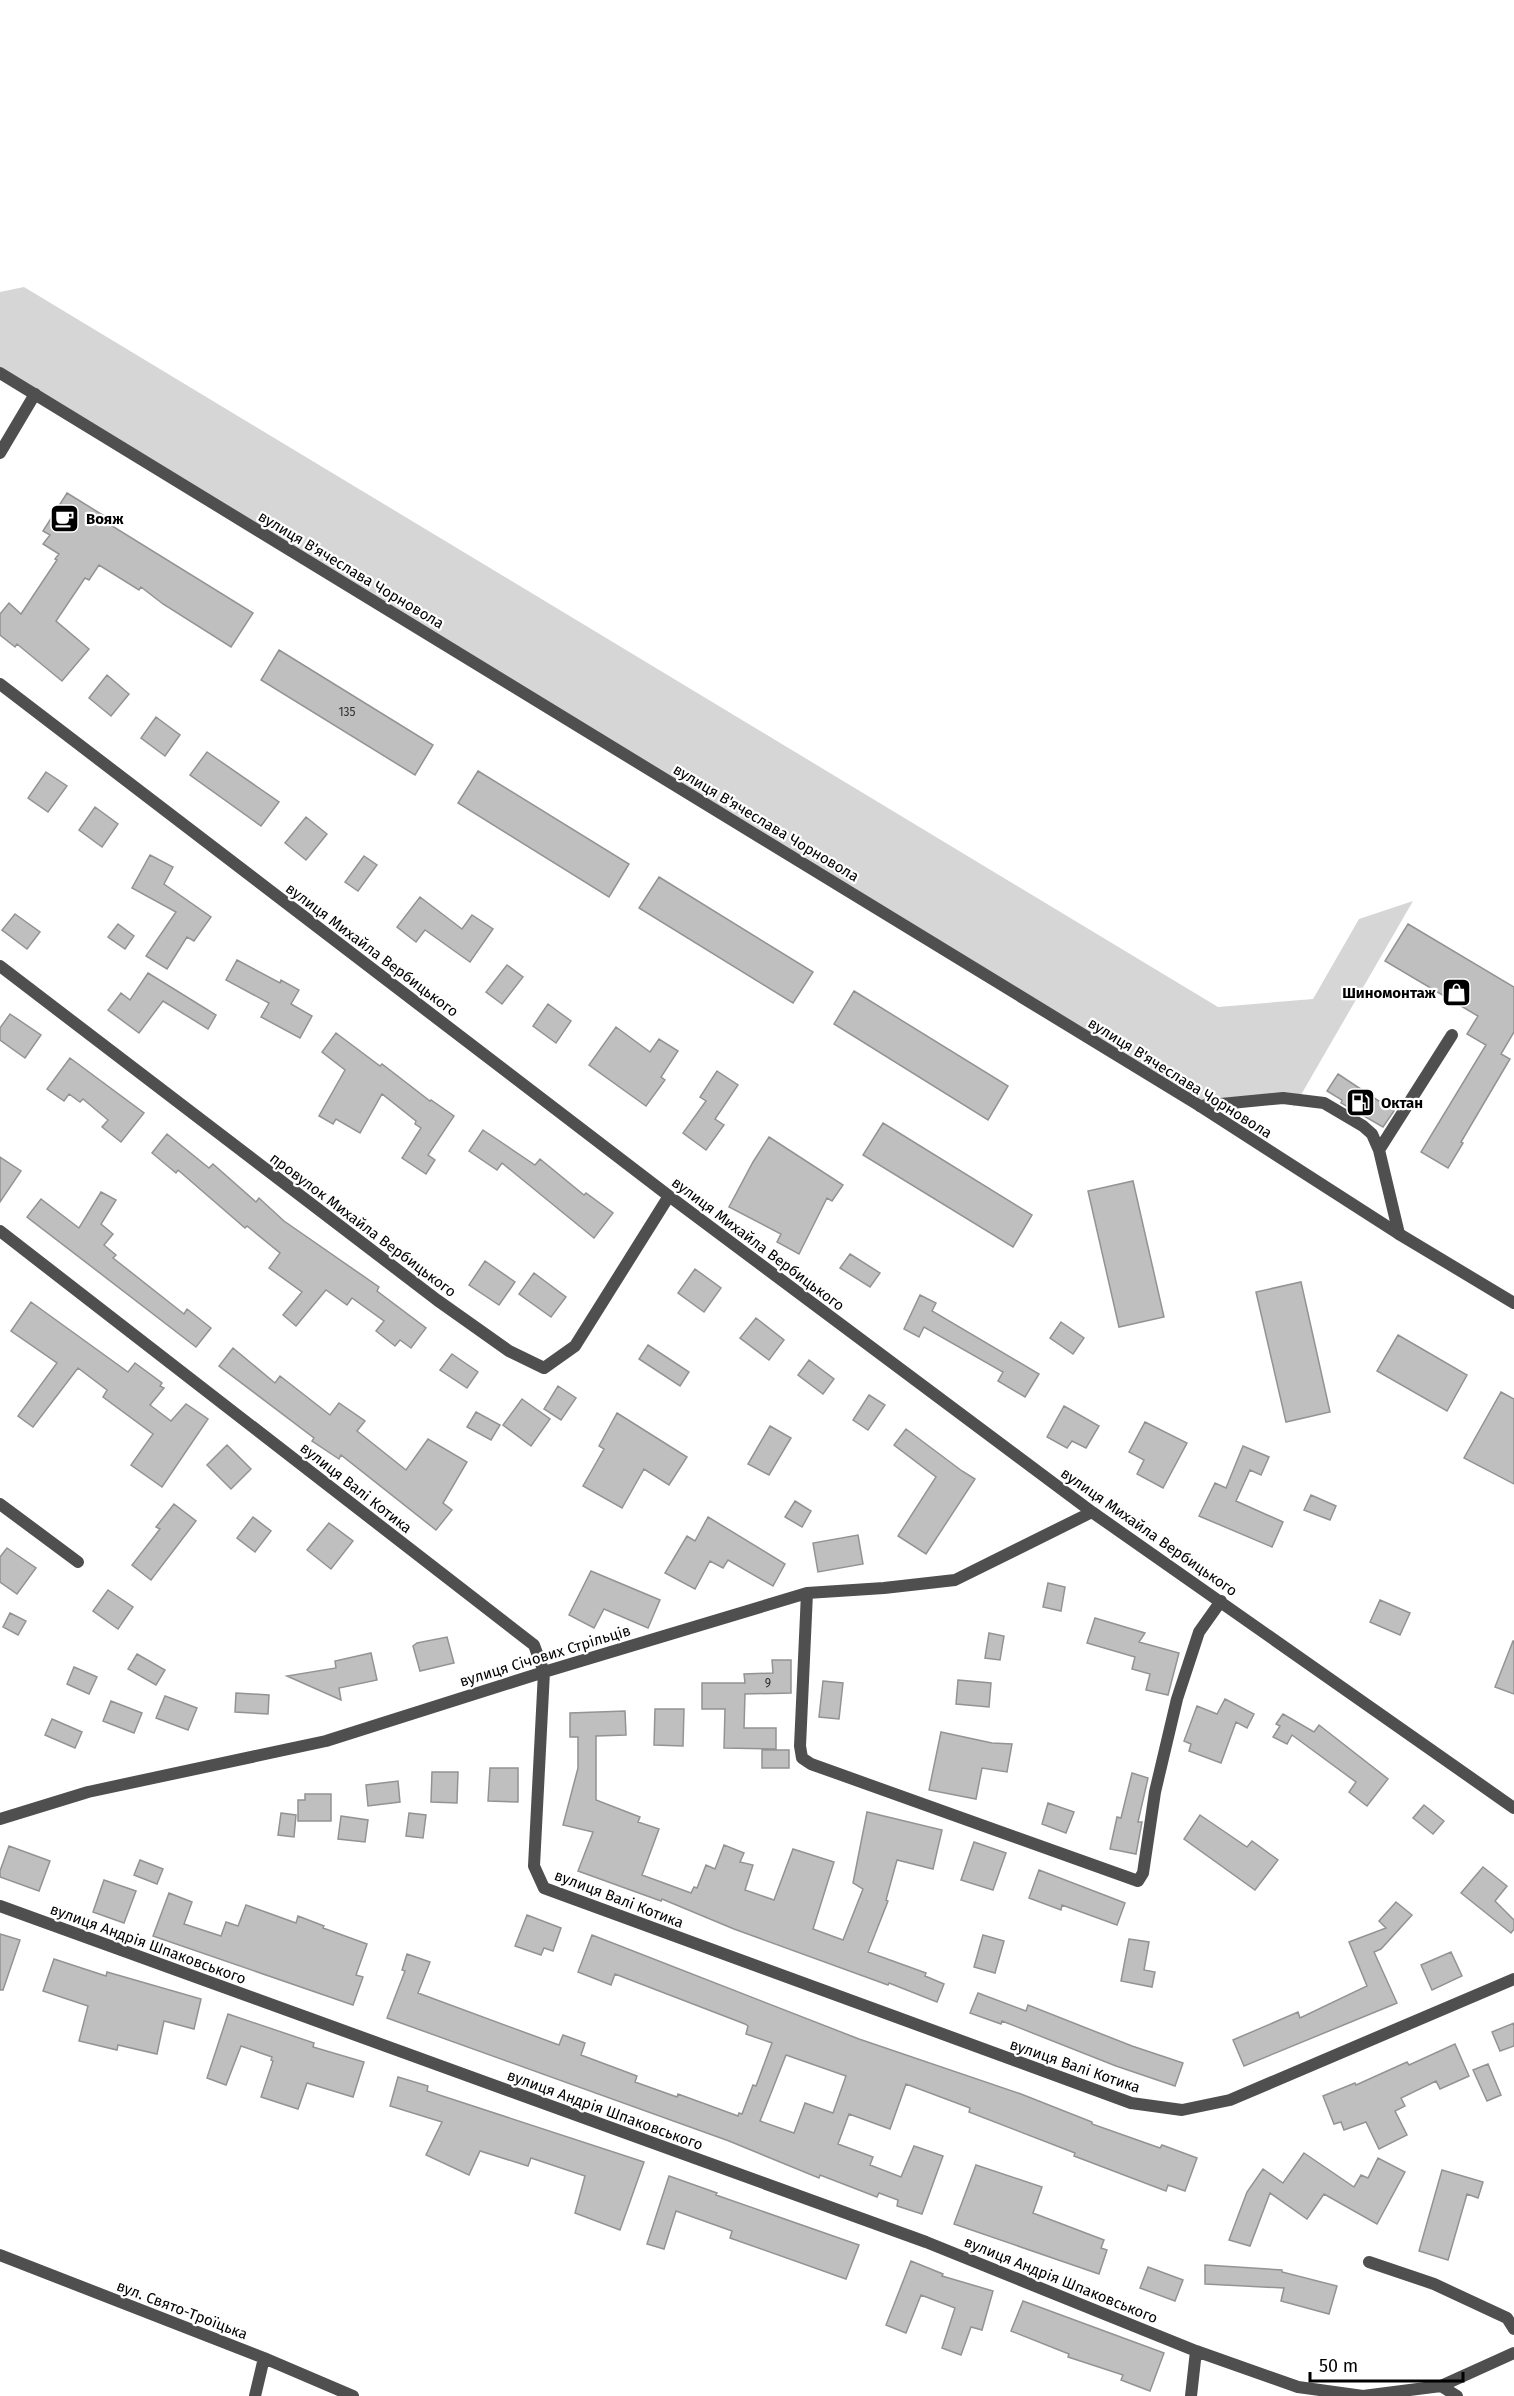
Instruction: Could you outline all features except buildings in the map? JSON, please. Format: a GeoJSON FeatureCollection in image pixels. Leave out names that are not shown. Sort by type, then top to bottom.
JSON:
{"type":"FeatureCollection","features":[{"type":"Feature","properties":{"kind":"street","name":"вулиця В'ячеслава Чорновола"},"geometry":{"type":"LineString","coordinates":[[0,372],[1200,1106],[1399,1234],[1514,1303]]}},
{"type":"Feature","properties":{"kind":"street"},"geometry":{"type":"LineString","coordinates":[[0,453],[35,394]]}},
{"type":"Feature","properties":{"kind":"street","name":"вулиця Михайла Вербицького"},"geometry":{"type":"LineString","coordinates":[[0,684],[669,1196],[1092,1512],[1514,1808]]}},
{"type":"Feature","properties":{"kind":"street","name":"провулок Михайла Вербицького"},"geometry":{"type":"LineString","coordinates":[[0,966],[437,1300],[509,1351],[544,1368],[575,1346],[669,1196]]}},
{"type":"Feature","properties":{"kind":"street"},"geometry":{"type":"LineString","coordinates":[[1379,1150],[1452,1035]]}},
{"type":"Feature","properties":{"kind":"street"},"geometry":{"type":"LineString","coordinates":[[1200,1106],[1283,1098],[1324,1102],[1363,1126],[1372,1134],[1379,1150],[1399,1234]]}},
{"type":"Feature","properties":{"kind":"street","name":"вулиця Валі Котика"},"geometry":{"type":"LineString","coordinates":[[0,1231],[534,1645],[544,1672],[534,1866],[544,1888],[1131,2103],[1182,2110],[1230,2100],[1514,1979]]}},
{"type":"Feature","properties":{"kind":"street"},"geometry":{"type":"LineString","coordinates":[[0,1504],[78,1562]]}},
{"type":"Feature","properties":{"kind":"street","name":"вулиця Січових Стрільців"},"geometry":{"type":"LineString","coordinates":[[0,1819],[88,1792],[326,1741],[544,1672],[807,1593],[884,1588],[954,1580],[1092,1512]]}},
{"type":"Feature","properties":{"kind":"street"},"geometry":{"type":"LineString","coordinates":[[807,1593],[800,1746],[802,1758],[811,1764],[1138,1881],[1143,1873],[1155,1792],[1178,1700],[1199,1632],[1221,1601]]}},
{"type":"Feature","properties":{"kind":"street","name":"вулиця Андрія Шпаковського"},"geometry":{"type":"LineString","coordinates":[[0,1906],[926,2242],[1196,2351]]}},
{"type":"Feature","properties":{"kind":"street","name":"вул. Свято-Троїцька"},"geometry":{"type":"LineString","coordinates":[[0,2255],[264,2358],[353,2396]]}},
{"type":"Feature","properties":{"kind":"street"},"geometry":{"type":"LineString","coordinates":[[1369,2262],[1434,2284],[1507,2318],[1514,2329]]}},
{"type":"Feature","properties":{"kind":"street"},"geometry":{"type":"LineString","coordinates":[[1191,2396],[1196,2351],[1298,2387],[1363,2396],[1441,2386],[1514,2352]]}},
{"type":"Feature","properties":{"kind":"street"},"geometry":{"type":"LineString","coordinates":[[255,2396],[264,2358]]}},
{"type":"Feature","properties":{"kind":"street"},"geometry":{"type":"LineString","coordinates":[[1441,2386],[1457,2396]]}},
{"type":"Feature","properties":{"kind":"shaded area"},"geometry":{"type":"Polygon","coordinates":[[[24,287],[1218,1007],[1313,999],[1359,919],[1413,901],[1294,1107],[1292,1099],[1200,1106],[0,372],[0,292],[24,287]]]}},
{"type":"Feature","properties":{"kind":"place","name":"Вояж"},"geometry":{"type":"Point","coordinates":[65,519]}},
{"type":"Feature","properties":{"kind":"place","name":"Шиномонтаж"},"geometry":{"type":"Point","coordinates":[1457,993]}},
{"type":"Feature","properties":{"kind":"place","name":"Октан"},"geometry":{"type":"Point","coordinates":[1360,1103]}}]}
